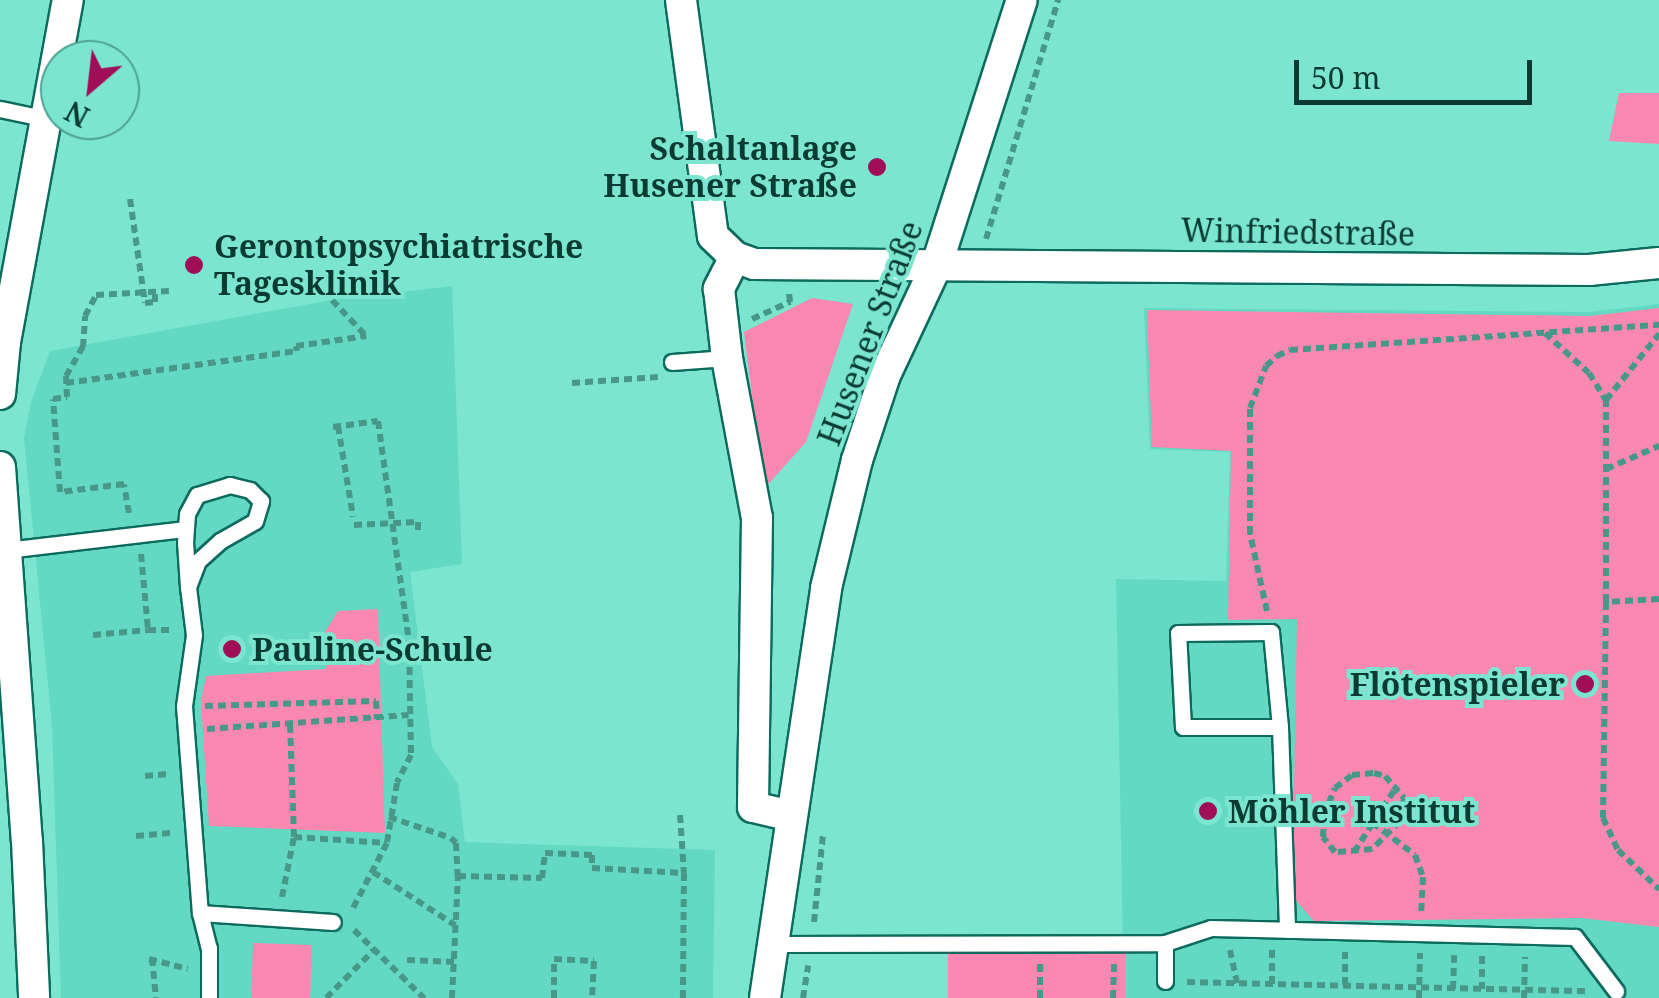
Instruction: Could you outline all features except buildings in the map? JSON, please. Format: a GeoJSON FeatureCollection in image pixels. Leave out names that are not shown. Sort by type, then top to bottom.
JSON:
{"type":"FeatureCollection","features":[{"type":"Feature","properties":{"kind":"street"},"geometry":{"type":"LineString","coordinates":[[61,40],[68,0]]}},
{"type":"Feature","properties":{"kind":"street"},"geometry":{"type":"LineString","coordinates":[[681,0],[713,236],[735,257],[719,290],[725,345],[757,518],[752,807],[791,816]]}},
{"type":"Feature","properties":{"kind":"street","name":"Husener Straße"},"geometry":{"type":"LineString","coordinates":[[764,998],[826,588],[857,460],[885,376],[949,264],[1022,0]]}},
{"type":"Feature","properties":{"kind":"street"},"geometry":{"type":"LineString","coordinates":[[0,394],[5,342],[44,140]]}},
{"type":"Feature","properties":{"kind":"street","name":"Winfriedstraße"},"geometry":{"type":"LineString","coordinates":[[735,257],[754,264],[1590,270],[1659,263]]}},
{"type":"Feature","properties":{"kind":"street"},"geometry":{"type":"LineString","coordinates":[[0,467],[34,998]]}},
{"type":"Feature","properties":{"kind":"lane"},"geometry":{"type":"LineString","coordinates":[[0,109],[40,117]]}},
{"type":"Feature","properties":{"kind":"lane"},"geometry":{"type":"LineString","coordinates":[[671,369],[725,345]]}},
{"type":"Feature","properties":{"kind":"lane"},"geometry":{"type":"LineString","coordinates":[[188,587],[198,561],[220,541],[255,521],[260,502],[241,485],[197,495],[187,514],[186,529],[188,587],[194,630],[184,706],[200,913],[209,948],[209,998]]}},
{"type":"Feature","properties":{"kind":"lane"},"geometry":{"type":"LineString","coordinates":[[6,550],[186,529]]}},
{"type":"Feature","properties":{"kind":"lane"},"geometry":{"type":"LineString","coordinates":[[1280,727],[1182,727],[1178,633],[1271,632],[1280,727],[1280,929]]}},
{"type":"Feature","properties":{"kind":"lane"},"geometry":{"type":"LineString","coordinates":[[200,913],[334,922]]}},
{"type":"Feature","properties":{"kind":"lane"},"geometry":{"type":"LineString","coordinates":[[773,944],[1165,943],[1211,928],[1575,937],[1616,991]]}},
{"type":"Feature","properties":{"kind":"lane"},"geometry":{"type":"LineString","coordinates":[[1165,943],[1165,981]]}},
{"type":"Feature","properties":{"kind":"path"},"geometry":{"type":"LineString","coordinates":[[949,264],[984,246],[1058,0]]}},
{"type":"Feature","properties":{"kind":"path"},"geometry":{"type":"LineString","coordinates":[[130,199],[145,303],[155,302],[155,292]]}},
{"type":"Feature","properties":{"kind":"path"},"geometry":{"type":"LineString","coordinates":[[148,630],[139,535],[128,510],[124,484],[60,492],[54,399],[67,397],[66,383],[83,346],[85,316],[96,295],[169,291]]}},
{"type":"Feature","properties":{"kind":"path"},"geometry":{"type":"LineString","coordinates":[[725,345],[790,302],[790,294]]}},
{"type":"Feature","properties":{"kind":"path"},"geometry":{"type":"LineString","coordinates":[[66,383],[296,351],[296,346],[366,336],[332,300]]}},
{"type":"Feature","properties":{"kind":"path"},"geometry":{"type":"LineString","coordinates":[[1271,632],[1250,534],[1250,408],[1266,366],[1290,350],[1659,325]]}},
{"type":"Feature","properties":{"kind":"path"},"geometry":{"type":"LineString","coordinates":[[1545,332],[1589,373],[1606,400],[1603,818],[1618,850],[1659,889]]}},
{"type":"Feature","properties":{"kind":"path"},"geometry":{"type":"LineString","coordinates":[[1606,400],[1659,334]]}},
{"type":"Feature","properties":{"kind":"path"},"geometry":{"type":"LineString","coordinates":[[572,383],[671,369]]}},
{"type":"Feature","properties":{"kind":"path"},"geometry":{"type":"LineString","coordinates":[[418,532],[418,522],[396,523],[353,521],[336,427],[378,421],[396,523],[409,641],[411,755],[397,783],[387,843],[346,922],[424,998]]}},
{"type":"Feature","properties":{"kind":"path"},"geometry":{"type":"LineString","coordinates":[[1606,469],[1659,446]]}},
{"type":"Feature","properties":{"kind":"path"},"geometry":{"type":"LineString","coordinates":[[1606,602],[1659,599]]}},
{"type":"Feature","properties":{"kind":"path"},"geometry":{"type":"LineString","coordinates":[[93,635],[194,630]]}},
{"type":"Feature","properties":{"kind":"path"},"geometry":{"type":"LineString","coordinates":[[184,706],[376,701],[377,719]]}},
{"type":"Feature","properties":{"kind":"path"},"geometry":{"type":"LineString","coordinates":[[186,730],[410,714]]}},
{"type":"Feature","properties":{"kind":"path"},"geometry":{"type":"LineString","coordinates":[[278,918],[294,837],[290,723]]}},
{"type":"Feature","properties":{"kind":"path"},"geometry":{"type":"LineString","coordinates":[[1374,772],[1397,786],[1404,798],[1400,821],[1388,835],[1372,850],[1335,852],[1323,836],[1324,814],[1336,788],[1352,775],[1374,772]]}},
{"type":"Feature","properties":{"kind":"path"},"geometry":{"type":"LineString","coordinates":[[1353,854],[1397,786]]}},
{"type":"Feature","properties":{"kind":"path"},"geometry":{"type":"LineString","coordinates":[[680,815],[684,873],[683,998]]}},
{"type":"Feature","properties":{"kind":"path"},"geometry":{"type":"LineString","coordinates":[[1362,815],[1415,854],[1423,877],[1420,994]]}},
{"type":"Feature","properties":{"kind":"path"},"geometry":{"type":"LineString","coordinates":[[389,817],[451,838],[456,844],[452,998]]}},
{"type":"Feature","properties":{"kind":"path"},"geometry":{"type":"LineString","coordinates":[[804,998],[825,819]]}},
{"type":"Feature","properties":{"kind":"path"},"geometry":{"type":"LineString","coordinates":[[136,836],[194,831]]}},
{"type":"Feature","properties":{"kind":"path"},"geometry":{"type":"LineString","coordinates":[[294,837],[387,843]]}},
{"type":"Feature","properties":{"kind":"path"},"geometry":{"type":"LineString","coordinates":[[458,876],[542,878],[545,853],[592,856],[592,868],[684,873]]}},
{"type":"Feature","properties":{"kind":"path"},"geometry":{"type":"LineString","coordinates":[[373,872],[456,926]]}},
{"type":"Feature","properties":{"kind":"path"},"geometry":{"type":"LineString","coordinates":[[1230,929],[1237,983]]}},
{"type":"Feature","properties":{"kind":"path"},"geometry":{"type":"LineString","coordinates":[[1272,984],[1280,929]]}},
{"type":"Feature","properties":{"kind":"path"},"geometry":{"type":"LineString","coordinates":[[1345,931],[1345,985]]}},
{"type":"Feature","properties":{"kind":"path"},"geometry":{"type":"LineString","coordinates":[[1454,934],[1454,988]]}},
{"type":"Feature","properties":{"kind":"path"},"geometry":{"type":"LineString","coordinates":[[1478,992],[1481,935]]}},
{"type":"Feature","properties":{"kind":"path"},"geometry":{"type":"LineString","coordinates":[[1524,994],[1525,936]]}},
{"type":"Feature","properties":{"kind":"path"},"geometry":{"type":"LineString","coordinates":[[326,998],[374,950]]}},
{"type":"Feature","properties":{"kind":"path"},"geometry":{"type":"LineString","coordinates":[[156,998],[151,958],[209,973]]}},
{"type":"Feature","properties":{"kind":"path"},"geometry":{"type":"LineString","coordinates":[[554,998],[554,959],[594,961],[592,998]]}},
{"type":"Feature","properties":{"kind":"path"},"geometry":{"type":"LineString","coordinates":[[1040,959],[1040,998]]}},
{"type":"Feature","properties":{"kind":"path"},"geometry":{"type":"LineString","coordinates":[[407,960],[454,962]]}},
{"type":"Feature","properties":{"kind":"path"},"geometry":{"type":"LineString","coordinates":[[1113,998],[1114,961]]}},
{"type":"Feature","properties":{"kind":"path"},"geometry":{"type":"LineString","coordinates":[[1165,981],[1345,985],[1420,994],[1454,988],[1524,994],[1616,991]]}},
{"type":"Feature","properties":{"kind":"path"},"geometry":{"type":"LineString","coordinates":[[1328,985],[1328,998]]}},
{"type":"Feature","properties":{"kind":"shaded area"},"geometry":{"type":"Polygon","coordinates":[[[1619,93],[1659,93],[1659,144],[1609,141],[1619,93]]]}},
{"type":"Feature","properties":{"kind":"shaded area","name":"Pauline-Schule"},"geometry":{"type":"Polygon","coordinates":[[[452,286],[462,564],[410,572],[432,747],[458,784],[465,842],[715,850],[713,998],[61,998],[52,726],[24,438],[31,402],[50,351],[332,300],[452,286]]]}},
{"type":"Feature","properties":{"kind":"shaded area"},"geometry":{"type":"Polygon","coordinates":[[[812,298],[853,304],[806,442],[764,489],[744,332],[812,298]]]}},
{"type":"Feature","properties":{"kind":"shaded area"},"geometry":{"type":"Polygon","coordinates":[[[1659,304],[1659,998],[1124,998],[1116,579],[1226,581],[1230,452],[1150,449],[1144,308],[1590,312],[1659,304]]]}},
{"type":"Feature","properties":{"kind":"shaded area"},"geometry":{"type":"Polygon","coordinates":[[[1659,308],[1659,927],[1582,918],[1314,921],[1292,896],[1297,619],[1228,620],[1231,451],[1152,447],[1147,310],[1590,316],[1659,308]]]}},
{"type":"Feature","properties":{"kind":"shaded area"},"geometry":{"type":"Polygon","coordinates":[[[378,609],[385,833],[209,826],[201,701],[206,676],[326,669],[325,632],[338,611],[378,609]]]}},
{"type":"Feature","properties":{"kind":"shaded area"},"geometry":{"type":"Polygon","coordinates":[[[253,943],[312,945],[310,998],[251,998],[253,943]]]}},
{"type":"Feature","properties":{"kind":"shaded area"},"geometry":{"type":"Polygon","coordinates":[[[948,952],[1125,952],[1125,998],[948,998],[948,952]]]}},
{"type":"Feature","properties":{"kind":"place","name":"Schaltanlage Husener Straße"},"geometry":{"type":"Point","coordinates":[877,167]}},
{"type":"Feature","properties":{"kind":"place","name":"Gerontopsychiatrische Tagesklinik"},"geometry":{"type":"Point","coordinates":[194,265]}},
{"type":"Feature","properties":{"kind":"place","name":"Pauline-Schule"},"geometry":{"type":"Point","coordinates":[232,649]}},
{"type":"Feature","properties":{"kind":"place","name":"Flötenspieler"},"geometry":{"type":"Point","coordinates":[1585,684]}},
{"type":"Feature","properties":{"kind":"place","name":"Möhler Institut"},"geometry":{"type":"Point","coordinates":[1208,811]}}]}
